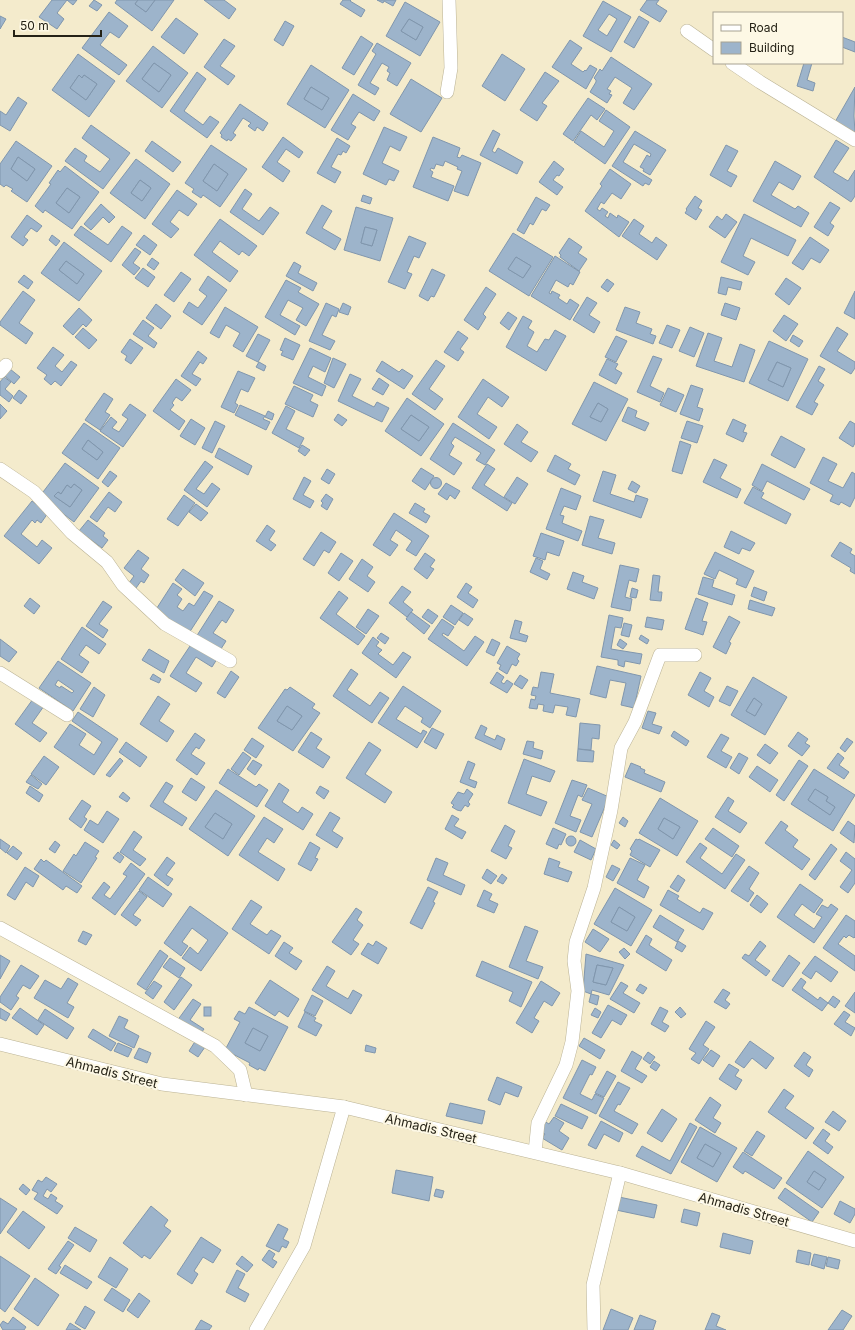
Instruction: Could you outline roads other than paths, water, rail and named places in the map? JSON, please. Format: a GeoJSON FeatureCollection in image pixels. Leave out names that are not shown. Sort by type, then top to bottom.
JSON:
{"type":"FeatureCollection","features":[{"type":"Feature","properties":{"kind":"street"},"geometry":{"type":"LineString","coordinates":[[447,92],[451,68],[450,0]]}},
{"type":"Feature","properties":{"kind":"street"},"geometry":{"type":"LineString","coordinates":[[687,31],[713,49]]}},
{"type":"Feature","properties":{"kind":"street"},"geometry":{"type":"LineString","coordinates":[[733,64],[855,140]]}},
{"type":"Feature","properties":{"kind":"street"},"geometry":{"type":"LineString","coordinates":[[0,469],[34,492],[72,532],[107,562],[123,585],[165,624],[230,661]]}},
{"type":"Feature","properties":{"kind":"street"},"geometry":{"type":"LineString","coordinates":[[535,1152],[538,1123],[566,1065],[572,1042],[578,991],[574,961],[576,942],[594,888],[612,810],[621,748],[635,722],[660,655],[696,655]]}},
{"type":"Feature","properties":{"kind":"street"},"geometry":{"type":"LineString","coordinates":[[0,673],[67,715]]}},
{"type":"Feature","properties":{"kind":"street"},"geometry":{"type":"LineString","coordinates":[[0,928],[215,1046],[240,1070],[246,1095]]}},
{"type":"Feature","properties":{"kind":"street","name":"Ahmadis Street"},"geometry":{"type":"LineString","coordinates":[[0,1044],[162,1084],[344,1107],[620,1173],[855,1241]]}},
{"type":"Feature","properties":{"kind":"street"},"geometry":{"type":"LineString","coordinates":[[256,1330],[304,1246],[344,1107]]}},
{"type":"Feature","properties":{"kind":"street"},"geometry":{"type":"LineString","coordinates":[[594,1330],[593,1285],[620,1173]]}}]}
